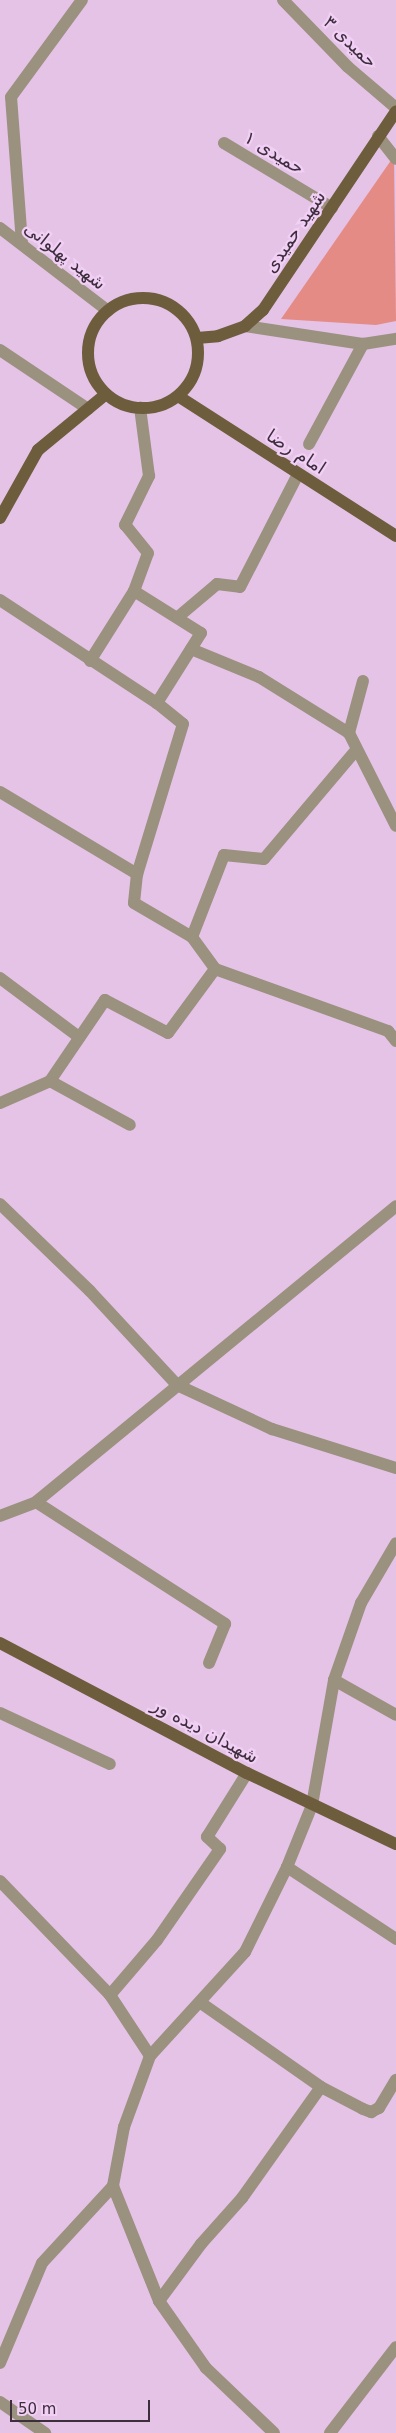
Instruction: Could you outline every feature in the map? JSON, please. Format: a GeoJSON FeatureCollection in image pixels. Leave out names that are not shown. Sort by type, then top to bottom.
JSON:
{"type":"FeatureCollection","features":[{"type":"Feature","properties":{"kind":"main road","name":"شهید حمیدی"},"geometry":{"type":"LineString","coordinates":[[197,338],[218,336],[245,326],[264,310],[396,111]]}},
{"type":"Feature","properties":{"kind":"main road"},"geometry":{"type":"LineString","coordinates":[[147,297],[166,302],[181,312],[197,338],[199,351],[195,372],[178,396],[164,404],[140,408],[118,402],[106,394],[89,369],[90,336],[98,320],[108,311],[129,299],[147,297]]}},
{"type":"Feature","properties":{"kind":"main road"},"geometry":{"type":"LineString","coordinates":[[0,518],[38,450],[106,394]]}},
{"type":"Feature","properties":{"kind":"main road","name":"امام رضا"},"geometry":{"type":"LineString","coordinates":[[178,396],[396,536]]}},
{"type":"Feature","properties":{"kind":"main road","name":"شهیدان دیده ور"},"geometry":{"type":"LineString","coordinates":[[0,1644],[247,1773],[396,1844]]}},
{"type":"Feature","properties":{"kind":"street"},"geometry":{"type":"LineString","coordinates":[[22,243],[12,97],[82,0]]}},
{"type":"Feature","properties":{"kind":"street","name":"حمیدی ۳"},"geometry":{"type":"LineString","coordinates":[[283,0],[348,67],[396,108]]}},
{"type":"Feature","properties":{"kind":"street"},"geometry":{"type":"LineString","coordinates":[[378,136],[396,159]]}},
{"type":"Feature","properties":{"kind":"street","name":"حمیدی ۱"},"geometry":{"type":"LineString","coordinates":[[224,143],[332,208]]}},
{"type":"Feature","properties":{"kind":"street","name":"شهید پهلوانی"},"geometry":{"type":"LineString","coordinates":[[0,228],[22,243],[108,311]]}},
{"type":"Feature","properties":{"kind":"street"},"geometry":{"type":"LineString","coordinates":[[245,326],[363,344],[396,339]]}},
{"type":"Feature","properties":{"kind":"street"},"geometry":{"type":"LineString","coordinates":[[309,444],[363,344]]}},
{"type":"Feature","properties":{"kind":"street"},"geometry":{"type":"LineString","coordinates":[[0,350],[88,409]]}},
{"type":"Feature","properties":{"kind":"street"},"geometry":{"type":"LineString","coordinates":[[90,661],[134,591],[148,553],[125,525],[149,476],[140,408]]}},
{"type":"Feature","properties":{"kind":"street"},"geometry":{"type":"LineString","coordinates":[[178,618],[217,584],[240,587],[298,474]]}},
{"type":"Feature","properties":{"kind":"street"},"geometry":{"type":"LineString","coordinates":[[134,591],[201,633],[157,703]]}},
{"type":"Feature","properties":{"kind":"street"},"geometry":{"type":"LineString","coordinates":[[0,600],[90,661],[157,703],[183,724],[137,874],[134,903],[192,937],[216,968],[392,1026],[396,1041]]}},
{"type":"Feature","properties":{"kind":"street"},"geometry":{"type":"LineString","coordinates":[[191,649],[259,677],[349,733],[396,826]]}},
{"type":"Feature","properties":{"kind":"street"},"geometry":{"type":"LineString","coordinates":[[349,733],[363,681]]}},
{"type":"Feature","properties":{"kind":"street"},"geometry":{"type":"LineString","coordinates":[[192,937],[224,855],[264,859],[356,750]]}},
{"type":"Feature","properties":{"kind":"street"},"geometry":{"type":"LineString","coordinates":[[0,792],[137,874]]}},
{"type":"Feature","properties":{"kind":"street"},"geometry":{"type":"LineString","coordinates":[[0,1103],[50,1080],[105,1000],[168,1033],[216,968]]}},
{"type":"Feature","properties":{"kind":"street"},"geometry":{"type":"LineString","coordinates":[[0,978],[79,1038]]}},
{"type":"Feature","properties":{"kind":"street"},"geometry":{"type":"LineString","coordinates":[[50,1080],[130,1125]]}},
{"type":"Feature","properties":{"kind":"street"},"geometry":{"type":"LineString","coordinates":[[0,1204],[90,1291],[177,1385],[272,1429],[396,1468]]}},
{"type":"Feature","properties":{"kind":"street"},"geometry":{"type":"LineString","coordinates":[[0,1516],[36,1502],[396,1206]]}},
{"type":"Feature","properties":{"kind":"street"},"geometry":{"type":"LineString","coordinates":[[36,1502],[225,1624],[209,1663]]}},
{"type":"Feature","properties":{"kind":"street"},"geometry":{"type":"LineString","coordinates":[[0,2363],[42,2263],[113,2186],[124,2127],[150,2056],[201,2003],[245,1952],[287,1867],[312,1805],[334,1680],[360,1603],[396,1543]]}},
{"type":"Feature","properties":{"kind":"street"},"geometry":{"type":"LineString","coordinates":[[334,1680],[396,1715]]}},
{"type":"Feature","properties":{"kind":"street"},"geometry":{"type":"LineString","coordinates":[[0,1713],[110,1764]]}},
{"type":"Feature","properties":{"kind":"street"},"geometry":{"type":"LineString","coordinates":[[110,1995],[156,1940],[220,1849],[207,1837],[247,1773]]}},
{"type":"Feature","properties":{"kind":"street"},"geometry":{"type":"LineString","coordinates":[[287,1867],[396,1940]]}},
{"type":"Feature","properties":{"kind":"street"},"geometry":{"type":"LineString","coordinates":[[0,1881],[110,1995],[150,2056]]}},
{"type":"Feature","properties":{"kind":"street"},"geometry":{"type":"LineString","coordinates":[[201,2003],[321,2087],[371,2112],[379,2108],[396,2080]]}},
{"type":"Feature","properties":{"kind":"street"},"geometry":{"type":"LineString","coordinates":[[159,2301],[201,2244],[242,2198],[321,2087]]}},
{"type":"Feature","properties":{"kind":"street"},"geometry":{"type":"LineString","coordinates":[[113,2186],[159,2301],[206,2368],[274,2433]]}},
{"type":"Feature","properties":{"kind":"street"},"geometry":{"type":"LineString","coordinates":[[330,2433],[396,2348]]}},
{"type":"Feature","properties":{"kind":"street"},"geometry":{"type":"LineString","coordinates":[[0,2402],[45,2433]]}},
{"type":"Feature","properties":{"kind":"shaded area"},"geometry":{"type":"Polygon","coordinates":[[[394,156],[396,321],[376,325],[281,319],[394,156]]]}}]}
